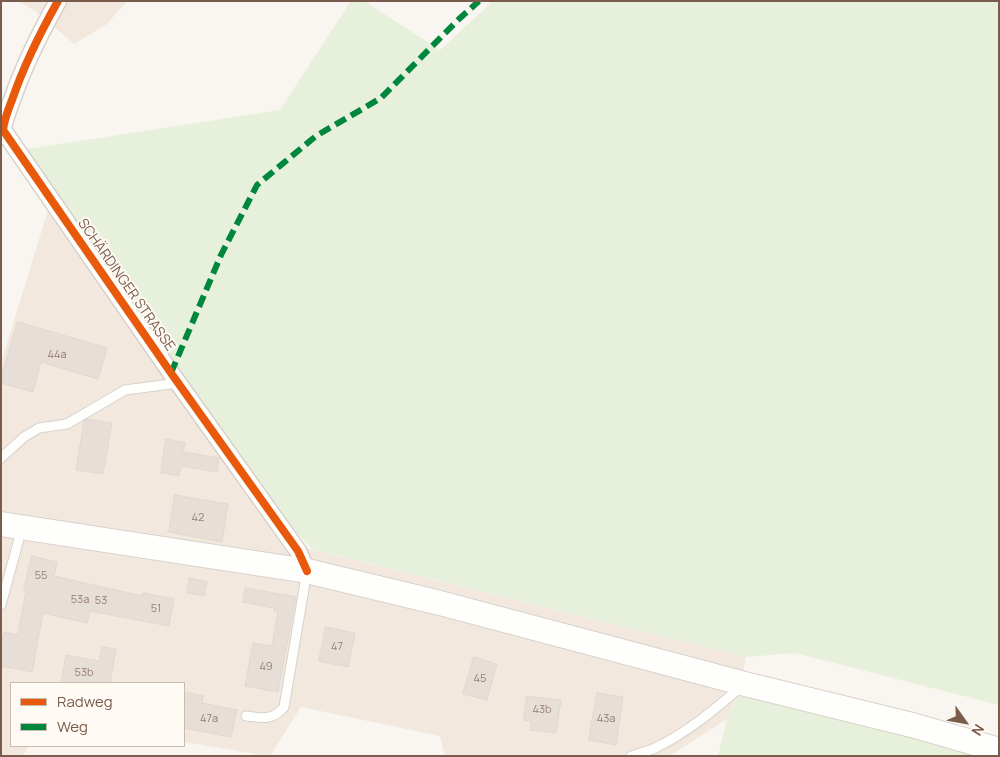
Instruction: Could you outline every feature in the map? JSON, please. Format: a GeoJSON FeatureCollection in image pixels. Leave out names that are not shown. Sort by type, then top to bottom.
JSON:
{"type":"FeatureCollection","features":[{"type":"Feature","properties":{"kind":"main road"},"geometry":{"type":"LineString","coordinates":[[11,526],[307,571],[440,603],[745,684],[912,725],[999,750]]}},
{"type":"Feature","properties":{"kind":"street","name":"SCHÄRDINGER STRASSE"},"geometry":{"type":"LineString","coordinates":[[58,1],[29,55],[2,129],[178,383],[298,551],[307,571]]}},
{"type":"Feature","properties":{"kind":"lane"},"geometry":{"type":"LineString","coordinates":[[1,458],[24,437],[39,428],[67,424],[125,390],[178,383]]}},
{"type":"Feature","properties":{"kind":"lane"},"geometry":{"type":"LineString","coordinates":[[1,605],[11,526]]}},
{"type":"Feature","properties":{"kind":"lane"},"geometry":{"type":"LineString","coordinates":[[246,716],[270,718],[278,714],[284,707],[307,571]]}},
{"type":"Feature","properties":{"kind":"lane"},"geometry":{"type":"LineString","coordinates":[[631,756],[653,749],[687,729],[722,704],[745,684]]}},
{"type":"Feature","properties":{"kind":"shaded area"},"geometry":{"type":"Polygon","coordinates":[[[19,1],[127,1],[107,24],[74,44],[42,16],[19,1]]]}},
{"type":"Feature","properties":{"kind":"shaded area"},"geometry":{"type":"Polygon","coordinates":[[[48,210],[290,544],[746,657],[738,695],[727,719],[670,756],[445,756],[440,736],[301,707],[270,756],[268,756],[185,742],[185,682],[10,682],[10,747],[28,747],[23,756],[1,756],[1,363],[48,210]]]}},
{"type":"Feature","properties":{"kind":"green space"},"geometry":{"type":"Polygon","coordinates":[[[351,1],[364,1],[440,50],[493,1],[999,1],[999,705],[795,653],[746,657],[312,549],[293,529],[21,150],[280,110],[351,1]]]}},
{"type":"Feature","properties":{"kind":"green space"},"geometry":{"type":"Polygon","coordinates":[[[738,695],[961,747],[990,756],[718,756],[727,719],[738,695]]]}},
{"type":"Feature","properties":{"kind":"building"},"geometry":{"type":"Polygon","coordinates":[[[18,322],[107,348],[98,379],[41,362],[33,392],[1,383],[18,322]]]}},
{"type":"Feature","properties":{"kind":"building"},"geometry":{"type":"Polygon","coordinates":[[[87,419],[112,423],[103,474],[76,470],[84,421],[87,419]]]}},
{"type":"Feature","properties":{"kind":"building"},"geometry":{"type":"Polygon","coordinates":[[[166,439],[185,443],[183,452],[219,458],[217,472],[181,466],[179,476],[161,473],[166,439]]]}},
{"type":"Feature","properties":{"kind":"building"},"geometry":{"type":"Polygon","coordinates":[[[175,495],[228,504],[222,542],[169,532],[175,495]]]}},
{"type":"Feature","properties":{"kind":"building"},"geometry":{"type":"Polygon","coordinates":[[[32,556],[57,562],[54,576],[142,596],[143,593],[174,599],[169,626],[90,611],[87,623],[43,613],[32,672],[1,666],[1,646],[4,632],[18,635],[26,590],[24,590],[32,556]]]}},
{"type":"Feature","properties":{"kind":"building"},"geometry":{"type":"Polygon","coordinates":[[[190,578],[207,582],[204,596],[187,593],[190,578]]]}},
{"type":"Feature","properties":{"kind":"building"},"geometry":{"type":"Polygon","coordinates":[[[246,588],[296,597],[278,692],[245,686],[253,643],[272,646],[278,612],[274,611],[274,608],[243,602],[246,588]]]}},
{"type":"Feature","properties":{"kind":"building"},"geometry":{"type":"Polygon","coordinates":[[[326,627],[355,633],[348,667],[319,661],[326,627]]]}},
{"type":"Feature","properties":{"kind":"building"},"geometry":{"type":"Polygon","coordinates":[[[102,647],[116,649],[110,682],[61,682],[66,655],[99,661],[102,647]]]}},
{"type":"Feature","properties":{"kind":"building"},"geometry":{"type":"Polygon","coordinates":[[[474,657],[497,664],[487,700],[463,694],[474,657]]]}},
{"type":"Feature","properties":{"kind":"building"},"geometry":{"type":"Polygon","coordinates":[[[186,692],[203,696],[202,703],[237,710],[231,737],[185,728],[186,692]]]}},
{"type":"Feature","properties":{"kind":"building"},"geometry":{"type":"Polygon","coordinates":[[[597,693],[623,697],[616,745],[589,740],[597,693]]]}},
{"type":"Feature","properties":{"kind":"building"},"geometry":{"type":"Polygon","coordinates":[[[527,696],[561,700],[556,733],[530,730],[531,721],[524,720],[527,696]]]}},
{"type":"Feature","properties":{"kind":"marked path"},"geometry":{"type":"LineString","coordinates":[[171,373],[221,255],[257,185],[316,136],[381,98],[479,1]]}},
{"type":"Feature","properties":{"kind":"cycle path"},"geometry":{"type":"LineString","coordinates":[[58,1],[22,74],[6,115],[3,130],[171,373],[298,551],[307,571]]}}]}
